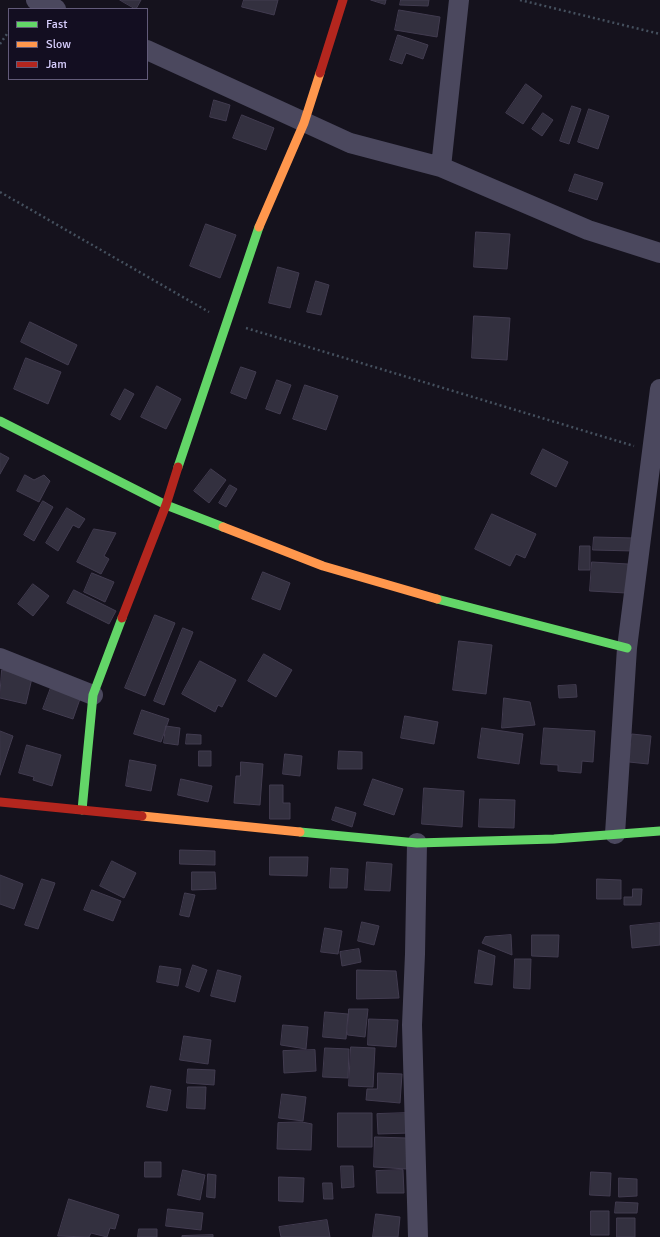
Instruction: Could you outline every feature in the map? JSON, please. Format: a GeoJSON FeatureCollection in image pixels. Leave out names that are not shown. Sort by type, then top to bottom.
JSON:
{"type":"FeatureCollection","features":[{"type":"Feature","properties":{"kind":"street"},"geometry":{"type":"LineString","coordinates":[[36,0],[54,8]]}},
{"type":"Feature","properties":{"kind":"street"},"geometry":{"type":"LineString","coordinates":[[82,810],[93,695],[166,505],[196,410],[262,218],[304,123],[343,0]]}},
{"type":"Feature","properties":{"kind":"street"},"geometry":{"type":"LineString","coordinates":[[441,167],[459,0]]}},
{"type":"Feature","properties":{"kind":"street"},"geometry":{"type":"LineString","coordinates":[[148,50],[350,143],[441,167],[588,230],[660,253]]}},
{"type":"Feature","properties":{"kind":"street"},"geometry":{"type":"LineString","coordinates":[[615,834],[627,648],[660,389]]}},
{"type":"Feature","properties":{"kind":"street"},"geometry":{"type":"LineString","coordinates":[[0,421],[166,505],[323,566],[427,596],[627,648]]}},
{"type":"Feature","properties":{"kind":"street"},"geometry":{"type":"LineString","coordinates":[[0,658],[93,695]]}},
{"type":"Feature","properties":{"kind":"street"},"geometry":{"type":"LineString","coordinates":[[0,802],[417,843],[554,839],[660,831]]}},
{"type":"Feature","properties":{"kind":"street"},"geometry":{"type":"LineString","coordinates":[[417,843],[412,1025],[418,1237]]}},
{"type":"Feature","properties":{"kind":"path"},"geometry":{"type":"LineString","coordinates":[[520,0],[660,34]]}},
{"type":"Feature","properties":{"kind":"path"},"geometry":{"type":"LineString","coordinates":[[0,44],[8,32]]}},
{"type":"Feature","properties":{"kind":"path"},"geometry":{"type":"LineString","coordinates":[[0,192],[226,322],[652,451]]}},
{"type":"Feature","properties":{"kind":"building"},"geometry":{"type":"Polygon","coordinates":[[[120,0],[141,0],[137,8],[120,0]]]}},
{"type":"Feature","properties":{"kind":"building"},"geometry":{"type":"Polygon","coordinates":[[[244,0],[278,0],[274,15],[242,7],[244,0]]]}},
{"type":"Feature","properties":{"kind":"building"},"geometry":{"type":"Polygon","coordinates":[[[371,0],[386,0],[385,4],[371,0]]]}},
{"type":"Feature","properties":{"kind":"building"},"geometry":{"type":"Polygon","coordinates":[[[401,0],[429,0],[428,6],[400,5],[401,0]]]}},
{"type":"Feature","properties":{"kind":"building"},"geometry":{"type":"Polygon","coordinates":[[[399,10],[440,17],[437,37],[395,30],[399,10]]]}},
{"type":"Feature","properties":{"kind":"building"},"geometry":{"type":"Polygon","coordinates":[[[398,35],[428,45],[423,59],[406,53],[402,64],[390,60],[398,35]]]}},
{"type":"Feature","properties":{"kind":"building"},"geometry":{"type":"Polygon","coordinates":[[[526,84],[542,96],[523,124],[506,113],[526,84]]]}},
{"type":"Feature","properties":{"kind":"building"},"geometry":{"type":"Polygon","coordinates":[[[214,100],[230,105],[226,121],[210,117],[214,100]]]}},
{"type":"Feature","properties":{"kind":"building"},"geometry":{"type":"Polygon","coordinates":[[[572,106],[581,109],[569,144],[560,141],[572,106]]]}},
{"type":"Feature","properties":{"kind":"building"},"geometry":{"type":"Polygon","coordinates":[[[589,109],[609,116],[598,149],[578,142],[589,109]]]}},
{"type":"Feature","properties":{"kind":"building"},"geometry":{"type":"Polygon","coordinates":[[[543,113],[553,120],[542,136],[532,129],[543,113]]]}},
{"type":"Feature","properties":{"kind":"building"},"geometry":{"type":"Polygon","coordinates":[[[242,115],[274,128],[266,150],[233,138],[242,115]]]}},
{"type":"Feature","properties":{"kind":"building"},"geometry":{"type":"Polygon","coordinates":[[[575,174],[603,183],[597,200],[569,191],[575,174]]]}},
{"type":"Feature","properties":{"kind":"building"},"geometry":{"type":"Polygon","coordinates":[[[206,224],[236,235],[220,278],[190,266],[206,224]]]}},
{"type":"Feature","properties":{"kind":"building"},"geometry":{"type":"Polygon","coordinates":[[[476,232],[510,234],[507,269],[474,267],[476,232]]]}},
{"type":"Feature","properties":{"kind":"building"},"geometry":{"type":"Polygon","coordinates":[[[278,267],[299,273],[290,308],[269,303],[278,267]]]}},
{"type":"Feature","properties":{"kind":"building"},"geometry":{"type":"Polygon","coordinates":[[[316,281],[329,285],[321,315],[307,312],[316,281]]]}},
{"type":"Feature","properties":{"kind":"building"},"geometry":{"type":"Polygon","coordinates":[[[474,316],[510,318],[507,360],[472,358],[474,316]]]}},
{"type":"Feature","properties":{"kind":"building"},"geometry":{"type":"Polygon","coordinates":[[[30,322],[77,345],[68,365],[21,342],[30,322]]]}},
{"type":"Feature","properties":{"kind":"building"},"geometry":{"type":"Polygon","coordinates":[[[26,358],[61,372],[48,404],[14,389],[26,358]]]}},
{"type":"Feature","properties":{"kind":"building"},"geometry":{"type":"Polygon","coordinates":[[[241,367],[256,372],[246,399],[231,393],[241,367]]]}},
{"type":"Feature","properties":{"kind":"building"},"geometry":{"type":"Polygon","coordinates":[[[277,380],[291,385],[280,414],[266,409],[277,380]]]}},
{"type":"Feature","properties":{"kind":"building"},"geometry":{"type":"Polygon","coordinates":[[[305,385],[338,396],[326,430],[293,419],[305,385]]]}},
{"type":"Feature","properties":{"kind":"building"},"geometry":{"type":"Polygon","coordinates":[[[157,386],[181,399],[166,429],[141,417],[157,386]]]}},
{"type":"Feature","properties":{"kind":"building"},"geometry":{"type":"Polygon","coordinates":[[[125,389],[134,394],[120,420],[111,415],[125,389]]]}},
{"type":"Feature","properties":{"kind":"building"},"geometry":{"type":"Polygon","coordinates":[[[543,449],[568,462],[556,487],[531,474],[543,449]]]}},
{"type":"Feature","properties":{"kind":"building"},"geometry":{"type":"Polygon","coordinates":[[[0,453],[9,458],[0,474],[0,453]]]}},
{"type":"Feature","properties":{"kind":"building"},"geometry":{"type":"Polygon","coordinates":[[[211,469],[226,480],[209,503],[194,491],[211,469]]]}},
{"type":"Feature","properties":{"kind":"building"},"geometry":{"type":"Polygon","coordinates":[[[25,475],[34,480],[44,475],[50,481],[39,502],[17,491],[25,475]]]}},
{"type":"Feature","properties":{"kind":"building"},"geometry":{"type":"Polygon","coordinates":[[[230,485],[237,489],[226,507],[219,503],[230,485]]]}},
{"type":"Feature","properties":{"kind":"building"},"geometry":{"type":"Polygon","coordinates":[[[43,501],[53,507],[34,541],[24,535],[43,501]]]}},
{"type":"Feature","properties":{"kind":"building"},"geometry":{"type":"Polygon","coordinates":[[[67,508],[85,519],[79,528],[73,525],[58,551],[46,543],[67,508]]]}},
{"type":"Feature","properties":{"kind":"building"},"geometry":{"type":"Polygon","coordinates":[[[492,514],[536,534],[525,558],[516,554],[510,566],[475,549],[492,514]]]}},
{"type":"Feature","properties":{"kind":"building"},"geometry":{"type":"Polygon","coordinates":[[[94,529],[116,533],[104,556],[109,559],[101,574],[77,562],[94,529]]]}},
{"type":"Feature","properties":{"kind":"building"},"geometry":{"type":"Polygon","coordinates":[[[594,537],[634,538],[634,551],[593,550],[594,537]]]}},
{"type":"Feature","properties":{"kind":"building"},"geometry":{"type":"Polygon","coordinates":[[[580,546],[590,546],[590,570],[579,570],[580,546]]]}},
{"type":"Feature","properties":{"kind":"building"},"geometry":{"type":"Polygon","coordinates":[[[592,562],[628,564],[626,593],[590,591],[592,562]]]}},
{"type":"Feature","properties":{"kind":"building"},"geometry":{"type":"Polygon","coordinates":[[[263,572],[290,583],[280,610],[252,599],[263,572]]]}},
{"type":"Feature","properties":{"kind":"building"},"geometry":{"type":"Polygon","coordinates":[[[92,573],[114,582],[105,602],[84,592],[92,573]]]}},
{"type":"Feature","properties":{"kind":"building"},"geometry":{"type":"Polygon","coordinates":[[[33,584],[49,596],[33,616],[18,604],[33,584]]]}},
{"type":"Feature","properties":{"kind":"building"},"geometry":{"type":"Polygon","coordinates":[[[74,590],[116,611],[109,624],[67,603],[74,590]]]}},
{"type":"Feature","properties":{"kind":"building"},"geometry":{"type":"Polygon","coordinates":[[[155,615],[175,623],[145,696],[125,688],[155,615]]]}},
{"type":"Feature","properties":{"kind":"building"},"geometry":{"type":"Polygon","coordinates":[[[183,628],[193,632],[164,705],[154,701],[183,628]]]}},
{"type":"Feature","properties":{"kind":"building"},"geometry":{"type":"Polygon","coordinates":[[[459,641],[492,645],[486,694],[453,690],[459,641]]]}},
{"type":"Feature","properties":{"kind":"building"},"geometry":{"type":"Polygon","coordinates":[[[264,654],[292,670],[276,697],[248,681],[264,654]]]}},
{"type":"Feature","properties":{"kind":"building"},"geometry":{"type":"Polygon","coordinates":[[[200,661],[236,680],[222,707],[218,705],[215,712],[182,694],[200,661]]]}},
{"type":"Feature","properties":{"kind":"building"},"geometry":{"type":"Polygon","coordinates":[[[2,670],[32,678],[26,704],[0,698],[2,670]]]}},
{"type":"Feature","properties":{"kind":"building"},"geometry":{"type":"Polygon","coordinates":[[[52,685],[81,696],[73,719],[43,709],[52,685]]]}},
{"type":"Feature","properties":{"kind":"building"},"geometry":{"type":"Polygon","coordinates":[[[576,685],[577,697],[559,698],[558,686],[576,685]]]}},
{"type":"Feature","properties":{"kind":"building"},"geometry":{"type":"Polygon","coordinates":[[[504,698],[530,702],[535,725],[502,728],[504,698]]]}},
{"type":"Feature","properties":{"kind":"building"},"geometry":{"type":"Polygon","coordinates":[[[142,710],[169,719],[161,742],[134,734],[142,710]]]}},
{"type":"Feature","properties":{"kind":"building"},"geometry":{"type":"Polygon","coordinates":[[[405,716],[438,722],[434,744],[401,738],[405,716]]]}},
{"type":"Feature","properties":{"kind":"building"},"geometry":{"type":"Polygon","coordinates":[[[166,726],[180,728],[178,745],[164,743],[166,726]]]}},
{"type":"Feature","properties":{"kind":"building"},"geometry":{"type":"Polygon","coordinates":[[[482,728],[523,734],[519,764],[478,758],[482,728]]]}},
{"type":"Feature","properties":{"kind":"building"},"geometry":{"type":"Polygon","coordinates":[[[544,728],[595,731],[593,762],[582,761],[581,773],[558,771],[558,765],[541,764],[544,728]]]}},
{"type":"Feature","properties":{"kind":"building"},"geometry":{"type":"Polygon","coordinates":[[[0,731],[13,736],[0,775],[0,731]]]}},
{"type":"Feature","properties":{"kind":"building"},"geometry":{"type":"Polygon","coordinates":[[[187,734],[201,735],[201,744],[186,744],[187,734]]]}},
{"type":"Feature","properties":{"kind":"building"},"geometry":{"type":"Polygon","coordinates":[[[632,734],[651,736],[648,764],[629,762],[632,734]]]}},
{"type":"Feature","properties":{"kind":"building"},"geometry":{"type":"Polygon","coordinates":[[[27,745],[61,755],[52,786],[33,780],[34,777],[19,773],[27,745]]]}},
{"type":"Feature","properties":{"kind":"building"},"geometry":{"type":"Polygon","coordinates":[[[199,751],[211,751],[211,766],[199,766],[199,751]]]}},
{"type":"Feature","properties":{"kind":"building"},"geometry":{"type":"Polygon","coordinates":[[[339,751],[362,752],[362,769],[338,769],[339,751]]]}},
{"type":"Feature","properties":{"kind":"building"},"geometry":{"type":"Polygon","coordinates":[[[285,754],[302,756],[300,776],[283,774],[285,754]]]}},
{"type":"Feature","properties":{"kind":"building"},"geometry":{"type":"Polygon","coordinates":[[[130,760],[156,765],[151,791],[126,786],[130,760]]]}},
{"type":"Feature","properties":{"kind":"building"},"geometry":{"type":"Polygon","coordinates":[[[241,762],[263,764],[260,805],[234,803],[236,776],[240,776],[241,762]]]}},
{"type":"Feature","properties":{"kind":"building"},"geometry":{"type":"Polygon","coordinates":[[[181,779],[212,786],[208,802],[178,795],[181,779]]]}},
{"type":"Feature","properties":{"kind":"building"},"geometry":{"type":"Polygon","coordinates":[[[373,779],[403,789],[394,815],[364,805],[373,779]]]}},
{"type":"Feature","properties":{"kind":"building"},"geometry":{"type":"Polygon","coordinates":[[[270,785],[283,785],[283,803],[290,803],[290,819],[270,819],[270,785]]]}},
{"type":"Feature","properties":{"kind":"building"},"geometry":{"type":"Polygon","coordinates":[[[424,788],[464,791],[462,827],[422,824],[424,788]]]}},
{"type":"Feature","properties":{"kind":"building"},"geometry":{"type":"Polygon","coordinates":[[[480,799],[515,800],[514,828],[479,827],[480,799]]]}},
{"type":"Feature","properties":{"kind":"building"},"geometry":{"type":"Polygon","coordinates":[[[336,807],[356,813],[352,827],[332,820],[336,807]]]}},
{"type":"Feature","properties":{"kind":"building"},"geometry":{"type":"Polygon","coordinates":[[[180,850],[215,851],[215,865],[180,864],[180,850]]]}},
{"type":"Feature","properties":{"kind":"building"},"geometry":{"type":"Polygon","coordinates":[[[270,857],[308,857],[307,876],[270,875],[270,857]]]}},
{"type":"Feature","properties":{"kind":"building"},"geometry":{"type":"Polygon","coordinates":[[[112,861],[136,873],[124,898],[100,886],[112,861]]]}},
{"type":"Feature","properties":{"kind":"building"},"geometry":{"type":"Polygon","coordinates":[[[367,862],[392,864],[390,891],[365,890],[367,862]]]}},
{"type":"Feature","properties":{"kind":"building"},"geometry":{"type":"Polygon","coordinates":[[[331,868],[348,869],[347,888],[330,888],[331,868]]]}},
{"type":"Feature","properties":{"kind":"building"},"geometry":{"type":"Polygon","coordinates":[[[192,872],[215,872],[216,889],[192,890],[192,872]]]}},
{"type":"Feature","properties":{"kind":"building"},"geometry":{"type":"Polygon","coordinates":[[[0,875],[23,884],[14,909],[0,904],[0,875]]]}},
{"type":"Feature","properties":{"kind":"building"},"geometry":{"type":"Polygon","coordinates":[[[42,879],[55,883],[38,929],[25,925],[42,879]]]}},
{"type":"Feature","properties":{"kind":"building"},"geometry":{"type":"Polygon","coordinates":[[[597,879],[621,880],[621,899],[597,899],[597,879]]]}},
{"type":"Feature","properties":{"kind":"building"},"geometry":{"type":"Polygon","coordinates":[[[633,889],[642,889],[641,905],[624,905],[624,897],[632,897],[633,889]]]}},
{"type":"Feature","properties":{"kind":"building"},"geometry":{"type":"Polygon","coordinates":[[[92,890],[121,901],[113,921],[84,910],[92,890]]]}},
{"type":"Feature","properties":{"kind":"building"},"geometry":{"type":"Polygon","coordinates":[[[185,893],[195,895],[189,917],[180,915],[185,893]]]}},
{"type":"Feature","properties":{"kind":"building"},"geometry":{"type":"Polygon","coordinates":[[[362,922],[379,926],[374,945],[358,941],[362,922]]]}},
{"type":"Feature","properties":{"kind":"building"},"geometry":{"type":"Polygon","coordinates":[[[660,923],[660,945],[632,948],[630,926],[660,923]]]}},
{"type":"Feature","properties":{"kind":"building"},"geometry":{"type":"Polygon","coordinates":[[[325,928],[342,931],[338,954],[321,952],[325,928]]]}},
{"type":"Feature","properties":{"kind":"building"},"geometry":{"type":"Polygon","coordinates":[[[511,935],[512,955],[482,943],[485,937],[511,935]]]}},
{"type":"Feature","properties":{"kind":"building"},"geometry":{"type":"Polygon","coordinates":[[[532,935],[559,935],[558,957],[532,956],[532,935]]]}},
{"type":"Feature","properties":{"kind":"building"},"geometry":{"type":"Polygon","coordinates":[[[359,949],[361,962],[342,966],[340,952],[359,949]]]}},
{"type":"Feature","properties":{"kind":"building"},"geometry":{"type":"Polygon","coordinates":[[[479,950],[495,956],[492,985],[475,983],[479,950]]]}},
{"type":"Feature","properties":{"kind":"building"},"geometry":{"type":"Polygon","coordinates":[[[515,959],[531,959],[530,989],[514,988],[515,959]]]}},
{"type":"Feature","properties":{"kind":"building"},"geometry":{"type":"Polygon","coordinates":[[[193,965],[207,970],[199,992],[186,987],[193,965]]]}},
{"type":"Feature","properties":{"kind":"building"},"geometry":{"type":"Polygon","coordinates":[[[160,966],[181,969],[178,986],[157,982],[160,966]]]}},
{"type":"Feature","properties":{"kind":"building"},"geometry":{"type":"Polygon","coordinates":[[[218,970],[241,976],[235,1002],[211,996],[218,970]]]}},
{"type":"Feature","properties":{"kind":"building"},"geometry":{"type":"Polygon","coordinates":[[[357,970],[396,971],[399,998],[357,999],[357,970]]]}},
{"type":"Feature","properties":{"kind":"building"},"geometry":{"type":"Polygon","coordinates":[[[349,1009],[368,1009],[365,1037],[348,1035],[349,1009]]]}},
{"type":"Feature","properties":{"kind":"building"},"geometry":{"type":"Polygon","coordinates":[[[325,1012],[348,1014],[346,1039],[323,1037],[325,1012]]]}},
{"type":"Feature","properties":{"kind":"building"},"geometry":{"type":"Polygon","coordinates":[[[369,1019],[398,1020],[396,1047],[368,1045],[369,1019]]]}},
{"type":"Feature","properties":{"kind":"building"},"geometry":{"type":"Polygon","coordinates":[[[283,1025],[308,1027],[306,1049],[281,1045],[283,1025]]]}},
{"type":"Feature","properties":{"kind":"building"},"geometry":{"type":"Polygon","coordinates":[[[184,1036],[211,1040],[208,1064],[180,1060],[184,1036]]]}},
{"type":"Feature","properties":{"kind":"building"},"geometry":{"type":"Polygon","coordinates":[[[351,1047],[375,1048],[373,1087],[349,1086],[351,1047]]]}},
{"type":"Feature","properties":{"kind":"building"},"geometry":{"type":"Polygon","coordinates":[[[325,1048],[349,1049],[348,1078],[323,1077],[325,1048]]]}},
{"type":"Feature","properties":{"kind":"building"},"geometry":{"type":"Polygon","coordinates":[[[315,1050],[316,1071],[284,1073],[283,1051],[315,1050]]]}},
{"type":"Feature","properties":{"kind":"building"},"geometry":{"type":"Polygon","coordinates":[[[188,1069],[215,1070],[214,1085],[187,1083],[188,1069]]]}},
{"type":"Feature","properties":{"kind":"building"},"geometry":{"type":"Polygon","coordinates":[[[378,1073],[402,1074],[400,1103],[366,1100],[367,1089],[377,1089],[378,1073]]]}},
{"type":"Feature","properties":{"kind":"building"},"geometry":{"type":"Polygon","coordinates":[[[151,1086],[171,1090],[167,1111],[147,1107],[151,1086]]]}},
{"type":"Feature","properties":{"kind":"building"},"geometry":{"type":"Polygon","coordinates":[[[188,1087],[206,1087],[205,1109],[187,1108],[188,1087]]]}},
{"type":"Feature","properties":{"kind":"building"},"geometry":{"type":"Polygon","coordinates":[[[282,1094],[306,1097],[303,1121],[279,1118],[282,1094]]]}},
{"type":"Feature","properties":{"kind":"building"},"geometry":{"type":"Polygon","coordinates":[[[338,1113],[372,1113],[372,1147],[338,1147],[338,1113]]]}},
{"type":"Feature","properties":{"kind":"building"},"geometry":{"type":"Polygon","coordinates":[[[409,1113],[410,1133],[378,1134],[377,1114],[409,1113]]]}},
{"type":"Feature","properties":{"kind":"building"},"geometry":{"type":"Polygon","coordinates":[[[302,1122],[312,1124],[311,1150],[277,1149],[278,1123],[302,1122]]]}},
{"type":"Feature","properties":{"kind":"building"},"geometry":{"type":"Polygon","coordinates":[[[375,1137],[407,1138],[407,1169],[374,1167],[375,1137]]]}},
{"type":"Feature","properties":{"kind":"building"},"geometry":{"type":"Polygon","coordinates":[[[145,1162],[161,1162],[161,1177],[145,1177],[145,1162]]]}},
{"type":"Feature","properties":{"kind":"building"},"geometry":{"type":"Polygon","coordinates":[[[341,1166],[353,1166],[354,1187],[342,1188],[341,1166]]]}},
{"type":"Feature","properties":{"kind":"building"},"geometry":{"type":"Polygon","coordinates":[[[183,1170],[205,1175],[200,1200],[178,1195],[183,1170]]]}},
{"type":"Feature","properties":{"kind":"building"},"geometry":{"type":"Polygon","coordinates":[[[403,1170],[404,1193],[377,1193],[376,1171],[403,1170]]]}},
{"type":"Feature","properties":{"kind":"building"},"geometry":{"type":"Polygon","coordinates":[[[591,1172],[611,1173],[610,1196],[590,1195],[591,1172]]]}},
{"type":"Feature","properties":{"kind":"building"},"geometry":{"type":"Polygon","coordinates":[[[208,1174],[216,1175],[215,1198],[207,1197],[208,1174]]]}},
{"type":"Feature","properties":{"kind":"building"},"geometry":{"type":"Polygon","coordinates":[[[279,1177],[304,1178],[303,1202],[279,1201],[279,1177]]]}},
{"type":"Feature","properties":{"kind":"building"},"geometry":{"type":"Polygon","coordinates":[[[619,1178],[637,1179],[637,1196],[619,1197],[619,1178]]]}},
{"type":"Feature","properties":{"kind":"building"},"geometry":{"type":"Polygon","coordinates":[[[323,1183],[332,1183],[333,1199],[324,1199],[323,1183]]]}},
{"type":"Feature","properties":{"kind":"building"},"geometry":{"type":"Polygon","coordinates":[[[69,1199],[119,1215],[115,1229],[110,1228],[107,1237],[91,1233],[89,1237],[58,1236],[69,1199]]]}},
{"type":"Feature","properties":{"kind":"building"},"geometry":{"type":"Polygon","coordinates":[[[616,1202],[638,1203],[637,1213],[615,1213],[616,1202]]]}},
{"type":"Feature","properties":{"kind":"building"},"geometry":{"type":"Polygon","coordinates":[[[168,1209],[203,1213],[201,1230],[166,1226],[168,1209]]]}},
{"type":"Feature","properties":{"kind":"building"},"geometry":{"type":"Polygon","coordinates":[[[591,1211],[609,1211],[609,1235],[591,1235],[591,1211]]]}},
{"type":"Feature","properties":{"kind":"building"},"geometry":{"type":"Polygon","coordinates":[[[376,1214],[400,1217],[398,1237],[373,1237],[376,1214]]]}},
{"type":"Feature","properties":{"kind":"building"},"geometry":{"type":"Polygon","coordinates":[[[617,1218],[635,1218],[635,1237],[617,1237],[617,1218]]]}},
{"type":"Feature","properties":{"kind":"building"},"geometry":{"type":"Polygon","coordinates":[[[327,1220],[330,1237],[281,1237],[279,1227],[327,1220]]]}},
{"type":"Feature","properties":{"kind":"building"},"geometry":{"type":"Polygon","coordinates":[[[139,1229],[157,1229],[157,1237],[138,1237],[139,1229]]]}},
{"type":"Feature","properties":{"kind":"building"},"geometry":{"type":"Polygon","coordinates":[[[213,1235],[213,1237],[182,1237],[182,1236],[213,1235]]]}},
{"type":"Feature","properties":{"kind":"traffic: fast"},"geometry":{"type":"LineString","coordinates":[[178,467],[259,227]]}},
{"type":"Feature","properties":{"kind":"traffic: fast"},"geometry":{"type":"LineString","coordinates":[[0,421],[166,505],[223,527]]}},
{"type":"Feature","properties":{"kind":"traffic: fast"},"geometry":{"type":"LineString","coordinates":[[437,599],[627,648]]}},
{"type":"Feature","properties":{"kind":"traffic: fast"},"geometry":{"type":"LineString","coordinates":[[82,810],[93,695],[122,618]]}},
{"type":"Feature","properties":{"kind":"traffic: fast"},"geometry":{"type":"LineString","coordinates":[[300,832],[417,843],[554,839],[660,831]]}},
{"type":"Feature","properties":{"kind":"traffic: slow"},"geometry":{"type":"LineString","coordinates":[[259,227],[304,123],[320,73]]}},
{"type":"Feature","properties":{"kind":"traffic: slow"},"geometry":{"type":"LineString","coordinates":[[223,527],[323,566],[437,599]]}},
{"type":"Feature","properties":{"kind":"traffic: slow"},"geometry":{"type":"LineString","coordinates":[[142,816],[300,832]]}},
{"type":"Feature","properties":{"kind":"traffic: jam"},"geometry":{"type":"LineString","coordinates":[[320,73],[343,0]]}},
{"type":"Feature","properties":{"kind":"traffic: jam"},"geometry":{"type":"LineString","coordinates":[[122,618],[166,505],[178,467]]}},
{"type":"Feature","properties":{"kind":"traffic: jam"},"geometry":{"type":"LineString","coordinates":[[0,802],[142,816]]}}]}
